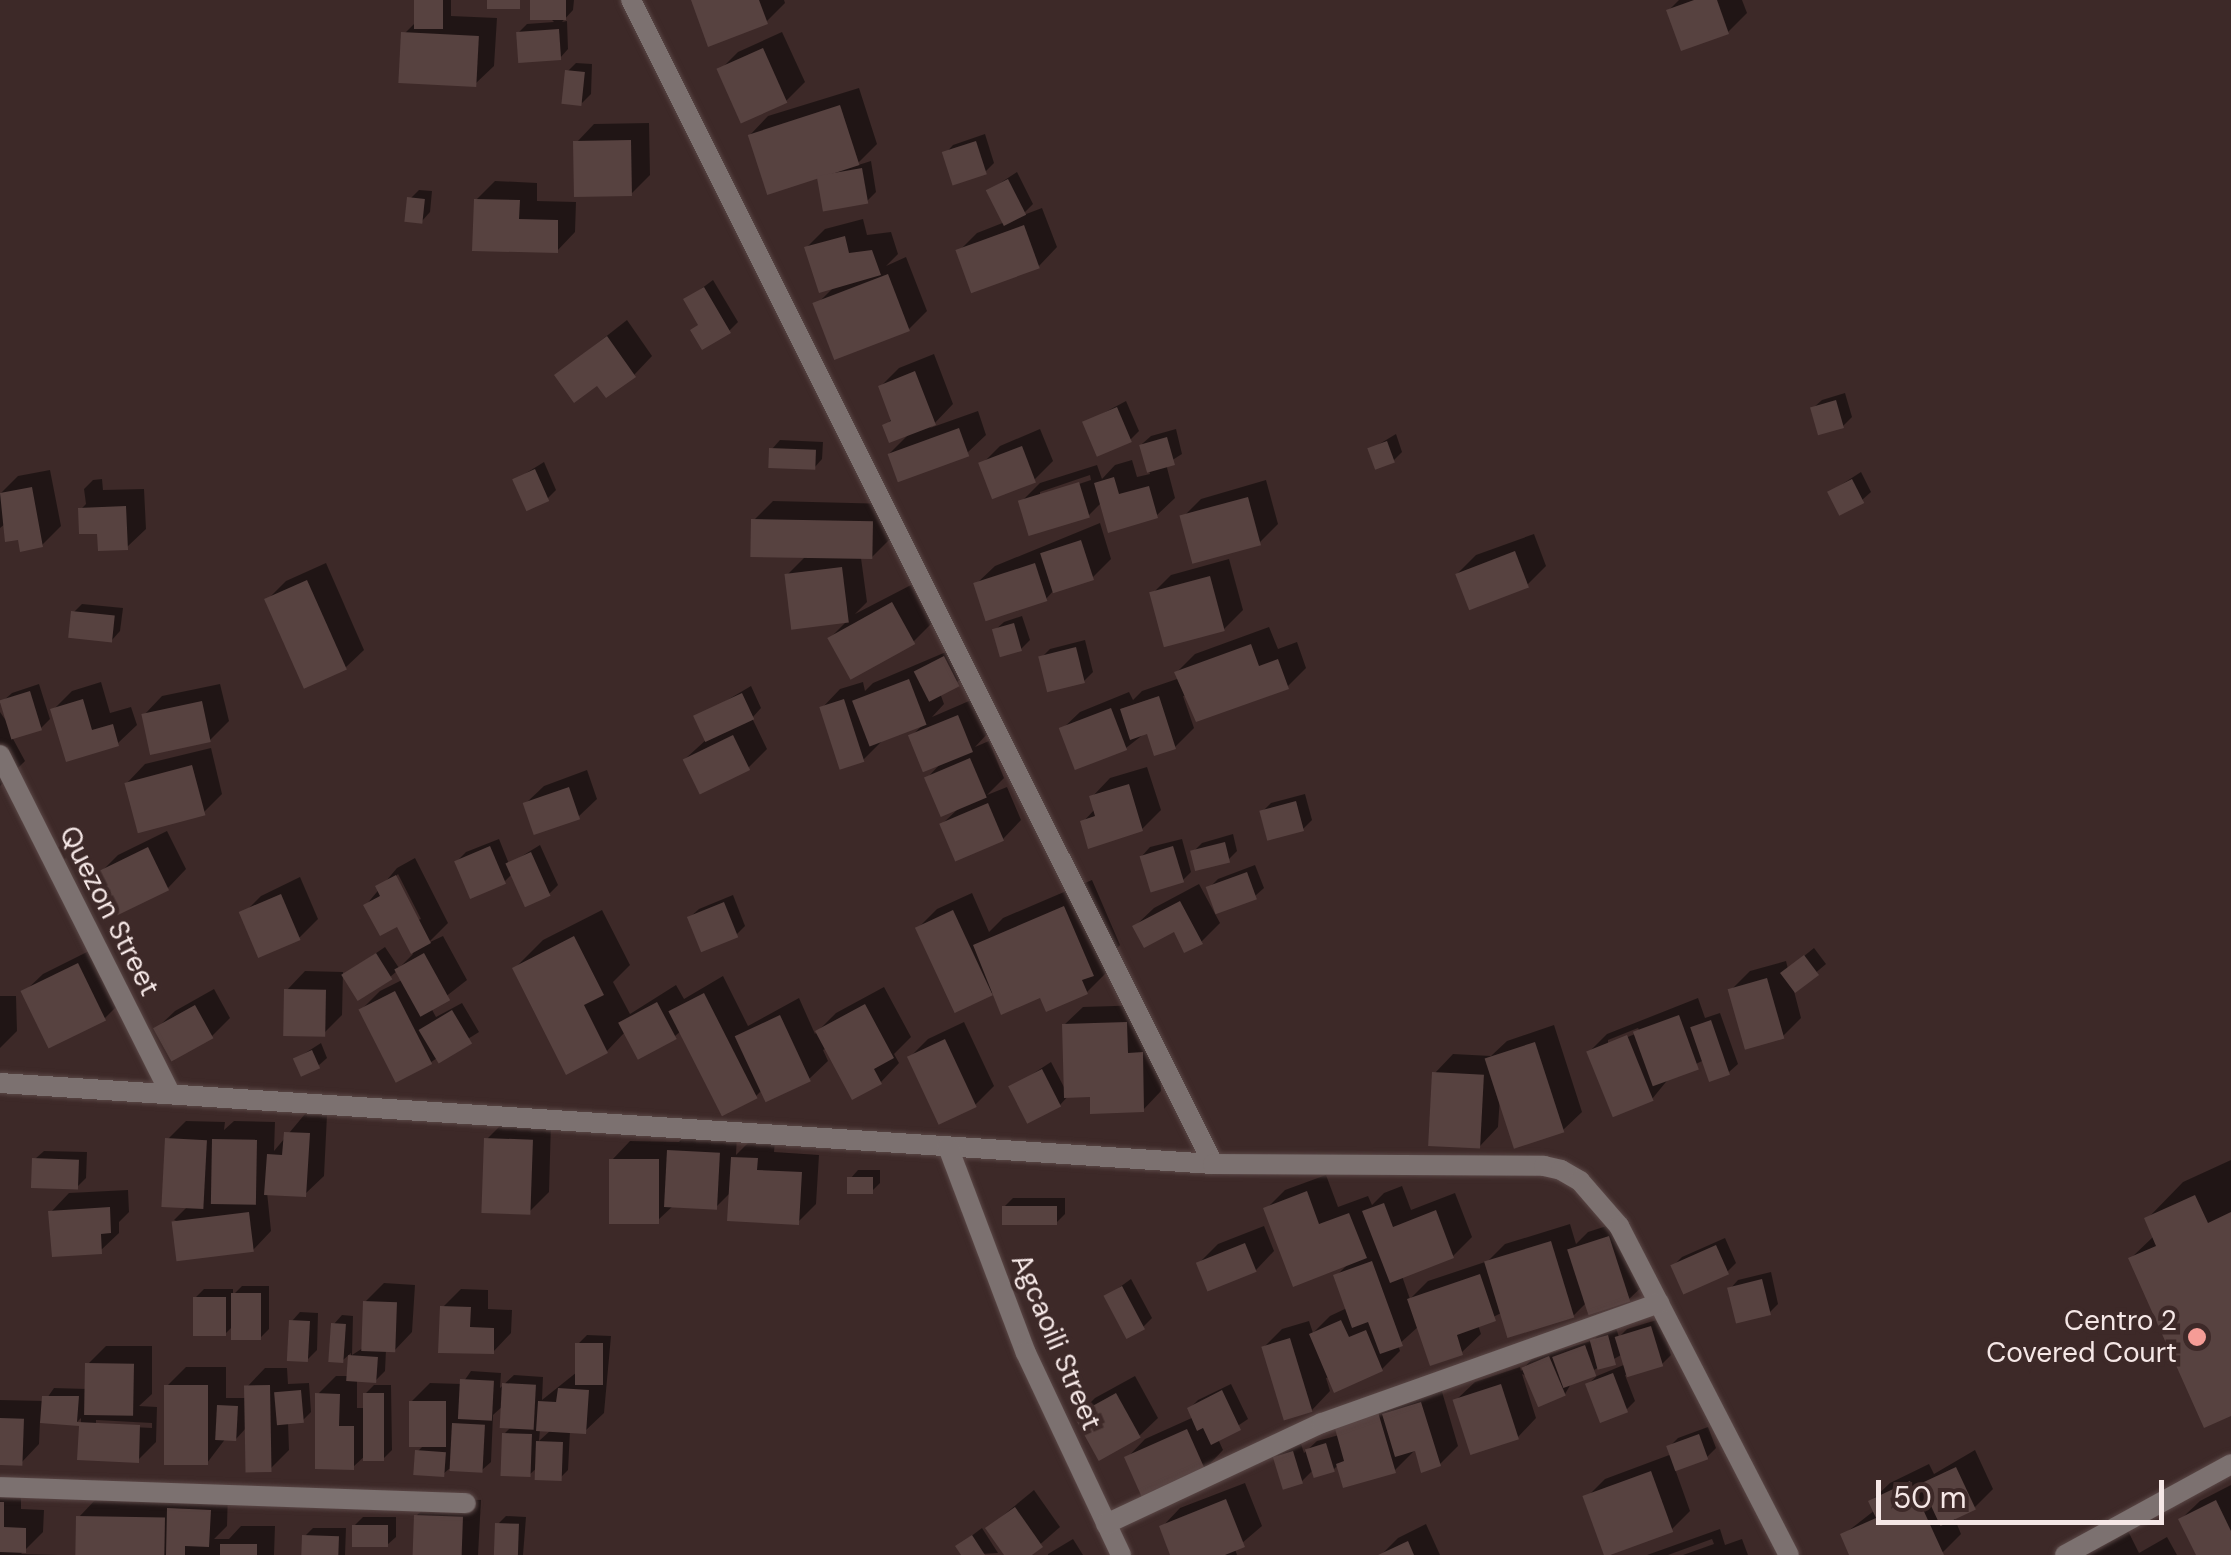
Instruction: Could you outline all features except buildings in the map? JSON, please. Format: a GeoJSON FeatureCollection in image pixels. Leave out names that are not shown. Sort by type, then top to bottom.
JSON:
{"type":"FeatureCollection","features":[{"type":"Feature","properties":{"kind":"street"},"geometry":{"type":"LineString","coordinates":[[631,0],[1213,1164]]}},
{"type":"Feature","properties":{"kind":"street","name":"Quezon Street"},"geometry":{"type":"LineString","coordinates":[[0,755],[169,1091]]}},
{"type":"Feature","properties":{"kind":"street"},"geometry":{"type":"LineString","coordinates":[[0,1083],[169,1091],[1213,1164],[1544,1166],[1561,1170],[1580,1181],[1619,1226],[1789,1555]]}},
{"type":"Feature","properties":{"kind":"street","name":"Agcaoili Street"},"geometry":{"type":"LineString","coordinates":[[948,1148],[1026,1352],[1121,1555]]}},
{"type":"Feature","properties":{"kind":"street"},"geometry":{"type":"LineString","coordinates":[[1106,1524],[1322,1424],[1659,1303]]}},
{"type":"Feature","properties":{"kind":"street"},"geometry":{"type":"LineString","coordinates":[[2065,1555],[2231,1464]]}},
{"type":"Feature","properties":{"kind":"street"},"geometry":{"type":"LineString","coordinates":[[0,1487],[466,1503]]}},
{"type":"Feature","properties":{"kind":"place","name":"Centro 2 Covered Court"},"geometry":{"type":"Point","coordinates":[2197,1337]}}]}
